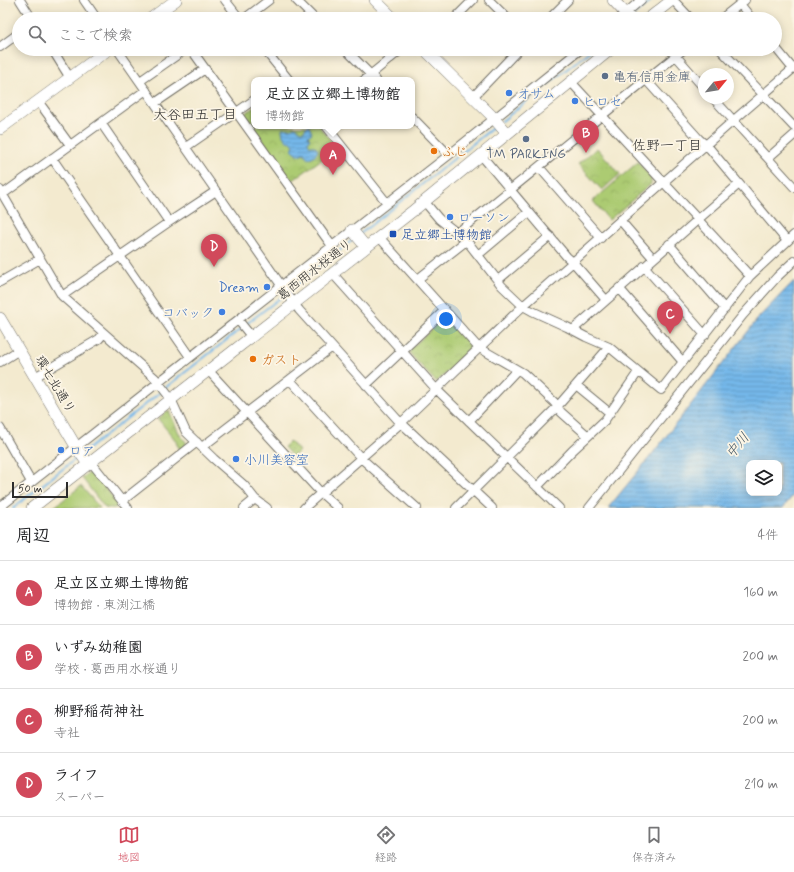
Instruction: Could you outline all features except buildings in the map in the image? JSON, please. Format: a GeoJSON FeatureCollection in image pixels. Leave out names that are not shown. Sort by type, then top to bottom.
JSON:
{"type":"FeatureCollection","features":[{"type":"Feature","properties":{"kind":"street"},"geometry":{"type":"LineString","coordinates":[[20,0],[28,12]]}},
{"type":"Feature","properties":{"kind":"street"},"geometry":{"type":"LineString","coordinates":[[84,0],[92,12]]}},
{"type":"Feature","properties":{"kind":"street"},"geometry":{"type":"LineString","coordinates":[[167,12],[176,0]]}},
{"type":"Feature","properties":{"kind":"street"},"geometry":{"type":"LineString","coordinates":[[225,0],[234,12]]}},
{"type":"Feature","properties":{"kind":"street"},"geometry":{"type":"LineString","coordinates":[[254,12],[270,0]]}},
{"type":"Feature","properties":{"kind":"street"},"geometry":{"type":"LineString","coordinates":[[296,0],[308,12]]}},
{"type":"Feature","properties":{"kind":"street"},"geometry":{"type":"LineString","coordinates":[[375,0],[387,12]]}},
{"type":"Feature","properties":{"kind":"street"},"geometry":{"type":"LineString","coordinates":[[489,0],[501,12]]}},
{"type":"Feature","properties":{"kind":"street"},"geometry":{"type":"LineString","coordinates":[[556,12],[568,0]]}},
{"type":"Feature","properties":{"kind":"street"},"geometry":{"type":"LineString","coordinates":[[613,0],[623,12]]}},
{"type":"Feature","properties":{"kind":"street"},"geometry":{"type":"LineString","coordinates":[[630,12],[641,0]]}},
{"type":"Feature","properties":{"kind":"street"},"geometry":{"type":"LineString","coordinates":[[657,12],[672,0],[684,12]]}},
{"type":"Feature","properties":{"kind":"street"},"geometry":{"type":"LineString","coordinates":[[459,12],[467,2]]}},
{"type":"Feature","properties":{"kind":"street"},"geometry":{"type":"LineString","coordinates":[[730,12],[743,2],[748,12]]}},
{"type":"Feature","properties":{"kind":"street"},"geometry":{"type":"LineString","coordinates":[[0,47],[12,38]]}},
{"type":"Feature","properties":{"kind":"street"},"geometry":{"type":"LineString","coordinates":[[304,508],[401,422],[523,306],[794,69],[782,55]]}},
{"type":"Feature","properties":{"kind":"street"},"geometry":{"type":"LineString","coordinates":[[56,56],[70,78]]}},
{"type":"Feature","properties":{"kind":"street"},"geometry":{"type":"LineString","coordinates":[[0,129],[100,56]]}},
{"type":"Feature","properties":{"kind":"street"},"geometry":{"type":"LineString","coordinates":[[122,56],[292,301],[366,385],[401,422],[492,508]]}},
{"type":"Feature","properties":{"kind":"street"},"geometry":{"type":"LineString","coordinates":[[140,81],[176,56]]}},
{"type":"Feature","properties":{"kind":"street"},"geometry":{"type":"LineString","coordinates":[[196,56],[332,246]]}},
{"type":"Feature","properties":{"kind":"street"},"geometry":{"type":"LineString","coordinates":[[269,56],[285,77]]}},
{"type":"Feature","properties":{"kind":"street"},"geometry":{"type":"LineString","coordinates":[[351,56],[369,77]]}},
{"type":"Feature","properties":{"kind":"street"},"geometry":{"type":"LineString","coordinates":[[371,77],[394,56]]}},
{"type":"Feature","properties":{"kind":"street"},"geometry":{"type":"LineString","coordinates":[[432,56],[500,125]]}},
{"type":"Feature","properties":{"kind":"street"},"geometry":{"type":"LineString","coordinates":[[473,97],[512,56]]}},
{"type":"Feature","properties":{"kind":"street"},"geometry":{"type":"LineString","coordinates":[[0,508],[32,482],[84,456],[164,390],[190,358],[449,155],[500,125],[574,56]]}},
{"type":"Feature","properties":{"kind":"street","name":"葛西用水桜通り"},"geometry":{"type":"LineString","coordinates":[[32,508],[84,456],[164,390],[208,370],[249,334],[332,273],[364,244],[379,237],[481,155],[500,125],[571,82],[603,56]]}},
{"type":"Feature","properties":{"kind":"street"},"geometry":{"type":"LineString","coordinates":[[458,233],[676,56],[698,81]]}},
{"type":"Feature","properties":{"kind":"street"},"geometry":{"type":"LineString","coordinates":[[727,56],[794,127]]}},
{"type":"Feature","properties":{"kind":"street"},"geometry":{"type":"LineString","coordinates":[[155,103],[205,69]]}},
{"type":"Feature","properties":{"kind":"street"},"geometry":{"type":"LineString","coordinates":[[646,80],[705,146],[710,149],[787,240]]}},
{"type":"Feature","properties":{"kind":"street"},"geometry":{"type":"LineString","coordinates":[[571,82],[750,276]]}},
{"type":"Feature","properties":{"kind":"street"},"geometry":{"type":"LineString","coordinates":[[146,90],[52,158],[1,192],[62,296],[145,368],[164,390],[186,432],[244,485],[255,499],[267,508]]}},
{"type":"Feature","properties":{"kind":"street"},"geometry":{"type":"LineString","coordinates":[[38,102],[70,145]]}},
{"type":"Feature","properties":{"kind":"street"},"geometry":{"type":"LineString","coordinates":[[186,148],[251,102]]}},
{"type":"Feature","properties":{"kind":"street"},"geometry":{"type":"LineString","coordinates":[[718,104],[794,187]]}},
{"type":"Feature","properties":{"kind":"street"},"geometry":{"type":"LineString","coordinates":[[415,120],[449,155]]}},
{"type":"Feature","properties":{"kind":"street"},"geometry":{"type":"LineString","coordinates":[[101,123],[169,222]]}},
{"type":"Feature","properties":{"kind":"street"},"geometry":{"type":"LineString","coordinates":[[328,129],[387,203]]}},
{"type":"Feature","properties":{"kind":"street"},"geometry":{"type":"LineString","coordinates":[[768,158],[794,135]]}},
{"type":"Feature","properties":{"kind":"street"},"geometry":{"type":"LineString","coordinates":[[481,155],[606,300]]}},
{"type":"Feature","properties":{"kind":"street"},"geometry":{"type":"LineString","coordinates":[[52,158],[190,358]]}},
{"type":"Feature","properties":{"kind":"street"},"geometry":{"type":"LineString","coordinates":[[539,167],[601,238]]}},
{"type":"Feature","properties":{"kind":"street"},"geometry":{"type":"LineString","coordinates":[[574,330],[619,288],[739,184]]}},
{"type":"Feature","properties":{"kind":"street"},"geometry":{"type":"LineString","coordinates":[[62,296],[216,191]]}},
{"type":"Feature","properties":{"kind":"street"},"geometry":{"type":"LineString","coordinates":[[424,201],[439,219],[466,241],[508,292],[523,306],[609,347],[661,390],[750,276],[794,235]]}},
{"type":"Feature","properties":{"kind":"street"},"geometry":{"type":"LineString","coordinates":[[478,255],[529,212]]}},
{"type":"Feature","properties":{"kind":"street"},"geometry":{"type":"LineString","coordinates":[[620,220],[653,258]]}},
{"type":"Feature","properties":{"kind":"street"},"geometry":{"type":"LineString","coordinates":[[352,230],[364,244]]}},
{"type":"Feature","properties":{"kind":"street"},"geometry":{"type":"LineString","coordinates":[[498,280],[550,236]]}},
{"type":"Feature","properties":{"kind":"street"},"geometry":{"type":"LineString","coordinates":[[379,237],[479,348],[523,373],[588,436]]}},
{"type":"Feature","properties":{"kind":"street"},"geometry":{"type":"LineString","coordinates":[[418,279],[466,241]]}},
{"type":"Feature","properties":{"kind":"street"},"geometry":{"type":"LineString","coordinates":[[669,244],[725,309]]}},
{"type":"Feature","properties":{"kind":"street"},"geometry":{"type":"LineString","coordinates":[[0,282],[40,259]]}},
{"type":"Feature","properties":{"kind":"street"},"geometry":{"type":"LineString","coordinates":[[589,508],[743,315],[778,276],[794,261]]}},
{"type":"Feature","properties":{"kind":"street"},"geometry":{"type":"LineString","coordinates":[[644,266],[705,335]]}},
{"type":"Feature","properties":{"kind":"street"},"geometry":{"type":"LineString","coordinates":[[332,273],[436,389],[559,508]]}},
{"type":"Feature","properties":{"kind":"street"},"geometry":{"type":"LineString","coordinates":[[619,288],[683,362]]}},
{"type":"Feature","properties":{"kind":"street"},"geometry":{"type":"LineString","coordinates":[[366,385],[445,310]]}},
{"type":"Feature","properties":{"kind":"street","name":"環七北通り"},"geometry":{"type":"LineString","coordinates":[[0,318],[84,456]]}},
{"type":"Feature","properties":{"kind":"street"},"geometry":{"type":"LineString","coordinates":[[239,321],[249,334]]}},
{"type":"Feature","properties":{"kind":"street"},"geometry":{"type":"LineString","coordinates":[[35,377],[99,339],[104,333]]}},
{"type":"Feature","properties":{"kind":"street"},"geometry":{"type":"LineString","coordinates":[[122,501],[247,413],[332,347]]}},
{"type":"Feature","properties":{"kind":"street"},"geometry":{"type":"LineString","coordinates":[[456,508],[557,407],[609,347]]}},
{"type":"Feature","properties":{"kind":"street"},"geometry":{"type":"LineString","coordinates":[[0,362],[19,350]]}},
{"type":"Feature","properties":{"kind":"street"},"geometry":{"type":"LineString","coordinates":[[208,370],[321,493],[338,508]]}},
{"type":"Feature","properties":{"kind":"street"},"geometry":{"type":"LineString","coordinates":[[469,421],[517,370]]}},
{"type":"Feature","properties":{"kind":"street"},"geometry":{"type":"LineString","coordinates":[[537,487],[610,414],[638,372]]}},
{"type":"Feature","properties":{"kind":"street"},"geometry":{"type":"LineString","coordinates":[[290,380],[361,458],[417,508]]}},
{"type":"Feature","properties":{"kind":"street"},"geometry":{"type":"LineString","coordinates":[[576,385],[610,414]]}},
{"type":"Feature","properties":{"kind":"street"},"geometry":{"type":"LineString","coordinates":[[0,428],[32,482]]}},
{"type":"Feature","properties":{"kind":"street"},"geometry":{"type":"LineString","coordinates":[[84,456],[128,508]]}},
{"type":"Feature","properties":{"kind":"street"},"geometry":{"type":"LineString","coordinates":[[244,508],[255,499]]}},
{"type":"Feature","properties":{"kind":"green space"},"geometry":{"type":"Polygon","coordinates":[[[251,109],[251,124],[244,114],[251,109]]]}},
{"type":"Feature","properties":{"kind":"green space"},"geometry":{"type":"Polygon","coordinates":[[[255,129],[321,129],[337,148],[292,181],[255,129]]]}},
{"type":"Feature","properties":{"kind":"green space"},"geometry":{"type":"Polygon","coordinates":[[[597,148],[620,174],[602,190],[578,164],[597,148]]]}},
{"type":"Feature","properties":{"kind":"green space"},"geometry":{"type":"Polygon","coordinates":[[[638,162],[651,177],[651,184],[609,220],[593,201],[638,162]]]}},
{"type":"Feature","properties":{"kind":"green space"},"geometry":{"type":"Polygon","coordinates":[[[444,318],[447,318],[473,347],[438,381],[435,381],[410,354],[410,349],[444,318]]]}},
{"type":"Feature","properties":{"kind":"green space"},"geometry":{"type":"Polygon","coordinates":[[[169,411],[180,435],[186,442],[186,445],[181,449],[158,419],[169,411]]]}},
{"type":"Feature","properties":{"kind":"green space"},"geometry":{"type":"Polygon","coordinates":[[[290,441],[299,451],[293,457],[284,447],[290,441]]]}},
{"type":"Feature","properties":{"kind":"green space"},"geometry":{"type":"Polygon","coordinates":[[[92,471],[119,505],[115,508],[105,508],[82,478],[92,471]]]}},
{"type":"Feature","properties":{"kind":"green space"},"geometry":{"type":"Polygon","coordinates":[[[81,486],[100,508],[53,508],[81,486]]]}},
{"type":"Feature","properties":{"kind":"water"},"geometry":{"type":"Polygon","coordinates":[[[298,129],[304,131],[305,129],[310,129],[312,133],[308,136],[310,139],[308,142],[309,145],[315,146],[318,150],[314,156],[308,158],[304,153],[299,155],[292,149],[294,145],[290,141],[288,142],[283,136],[282,130],[298,129]]]}},
{"type":"Feature","properties":{"kind":"water","name":"中川"},"geometry":{"type":"Polygon","coordinates":[[[794,281],[794,494],[783,508],[608,508],[760,316],[794,281]]]}},
{"type":"Feature","properties":{"kind":"waterway"},"geometry":{"type":"LineString","coordinates":[[638,12],[652,0]]}},
{"type":"Feature","properties":{"kind":"waterway"},"geometry":{"type":"LineString","coordinates":[[502,121],[583,56]]}},
{"type":"Feature","properties":{"kind":"waterway"},"geometry":{"type":"LineString","coordinates":[[360,234],[495,126]]}},
{"type":"Feature","properties":{"kind":"waterway"},"geometry":{"type":"LineString","coordinates":[[288,292],[355,238]]}},
{"type":"Feature","properties":{"kind":"waterway"},"geometry":{"type":"LineString","coordinates":[[245,325],[284,295]]}},
{"type":"Feature","properties":{"kind":"waterway"},"geometry":{"type":"LineString","coordinates":[[165,388],[242,328]]}},
{"type":"Feature","properties":{"kind":"waterway"},"geometry":{"type":"LineString","coordinates":[[83,453],[162,391]]}},
{"type":"Feature","properties":{"kind":"waterway"},"geometry":{"type":"LineString","coordinates":[[13,508],[78,457]]}},
{"type":"Feature","properties":{"kind":"place","name":"亀有信用金庫"},"geometry":{"type":"Point","coordinates":[605,76]}},
{"type":"Feature","properties":{"kind":"place","name":"オサム"},"geometry":{"type":"Point","coordinates":[509,93]}},
{"type":"Feature","properties":{"kind":"place","name":"ヒロセ"},"geometry":{"type":"Point","coordinates":[575,101]}},
{"type":"Feature","properties":{"kind":"place","name":"TM PARKING"},"geometry":{"type":"Point","coordinates":[526,139]}},
{"type":"Feature","properties":{"kind":"place","name":"ふじ"},"geometry":{"type":"Point","coordinates":[434,151]}},
{"type":"Feature","properties":{"kind":"place","name":"いずみ幼稚園"},"geometry":{"type":"Point","coordinates":[586,153]}},
{"type":"Feature","properties":{"kind":"place","name":"足立区立郷土博物館"},"geometry":{"type":"Point","coordinates":[333,175]}},
{"type":"Feature","properties":{"kind":"place","name":"ローソン"},"geometry":{"type":"Point","coordinates":[450,217]}},
{"type":"Feature","properties":{"kind":"place","name":"足立郷土博物館"},"geometry":{"type":"Point","coordinates":[393,234]}},
{"type":"Feature","properties":{"kind":"place","name":"ライフ"},"geometry":{"type":"Point","coordinates":[214,267]}},
{"type":"Feature","properties":{"kind":"place","name":"Dream"},"geometry":{"type":"Point","coordinates":[267,287]}},
{"type":"Feature","properties":{"kind":"place","name":"コバック"},"geometry":{"type":"Point","coordinates":[222,312]}},
{"type":"Feature","properties":{"kind":"place","name":"柳野稲荷神社"},"geometry":{"type":"Point","coordinates":[670,334]}},
{"type":"Feature","properties":{"kind":"place","name":"ガスト"},"geometry":{"type":"Point","coordinates":[253,359]}},
{"type":"Feature","properties":{"kind":"place","name":"ロア"},"geometry":{"type":"Point","coordinates":[61,450]}},
{"type":"Feature","properties":{"kind":"place","name":"小川美容室"},"geometry":{"type":"Point","coordinates":[236,459]}},
{"type":"Feature","properties":{"kind":"district","name":"大谷田五丁目"},"geometry":{"type":"Point","coordinates":[195,114]}},
{"type":"Feature","properties":{"kind":"district","name":"佐野一丁目"},"geometry":{"type":"Point","coordinates":[667,145]}}]}
